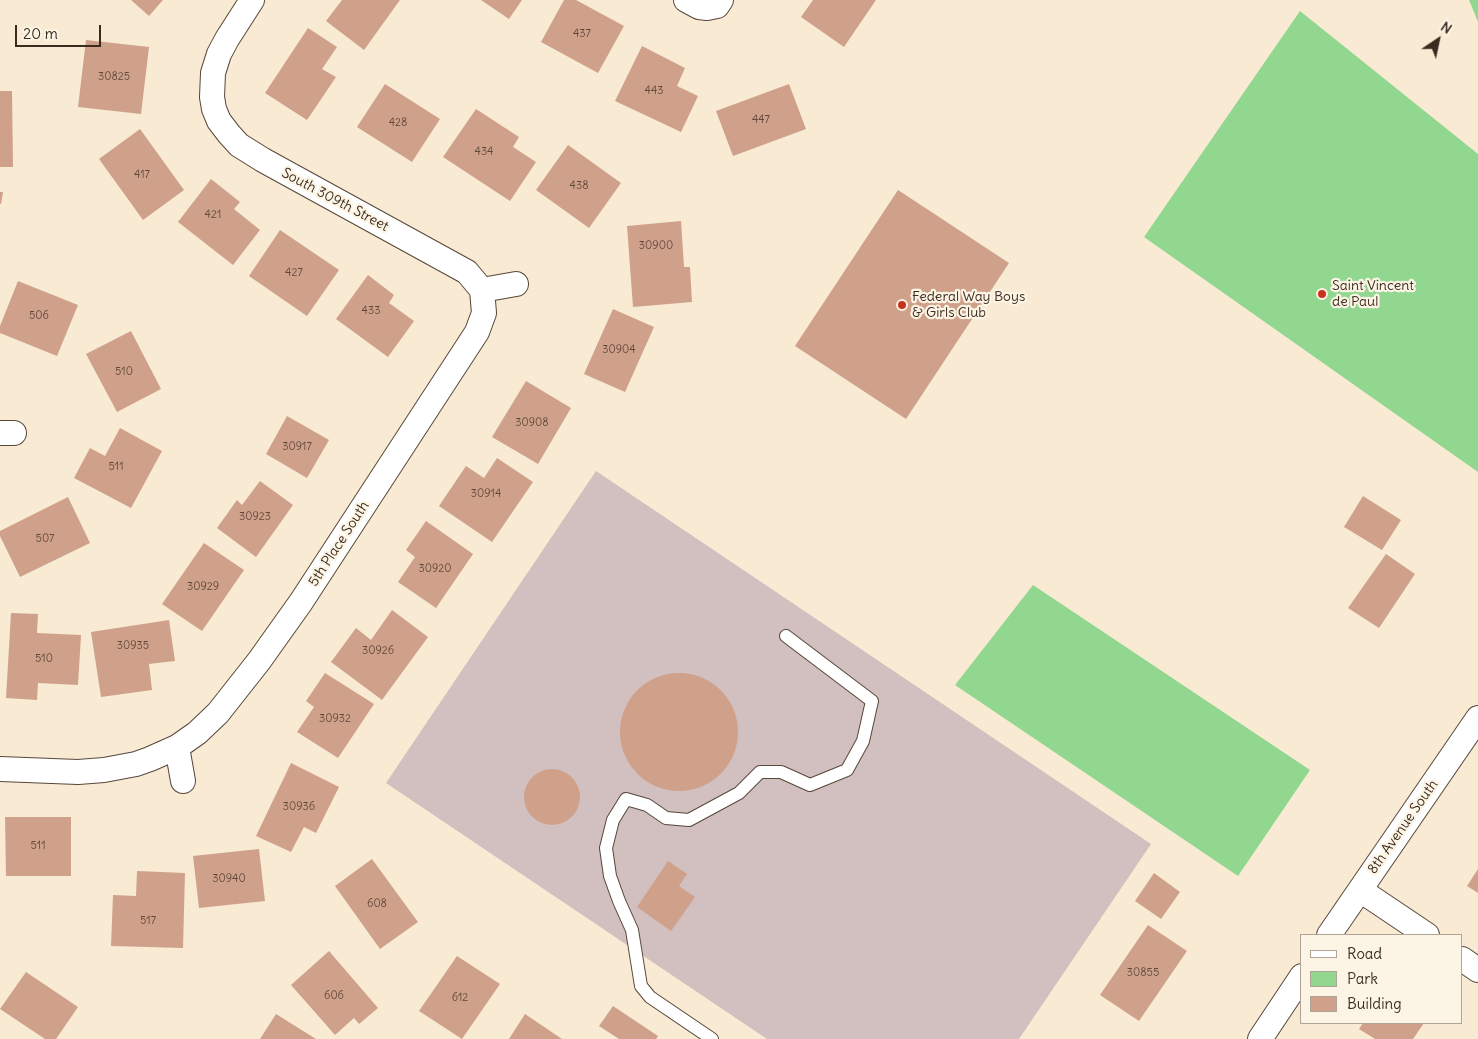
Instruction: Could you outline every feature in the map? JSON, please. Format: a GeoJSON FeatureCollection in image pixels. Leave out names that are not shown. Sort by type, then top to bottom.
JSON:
{"type":"FeatureCollection","features":[{"type":"Feature","properties":{"kind":"street","name":"South 309th Street"},"geometry":{"type":"LineString","coordinates":[[252,0],[233,29],[213,73],[212,102],[224,128],[239,145],[263,160],[467,272],[482,290]]}},
{"type":"Feature","properties":{"kind":"street"},"geometry":{"type":"LineString","coordinates":[[686,0],[704,8],[719,3]]}},
{"type":"Feature","properties":{"kind":"street"},"geometry":{"type":"LineString","coordinates":[[482,290],[516,284]]}},
{"type":"Feature","properties":{"kind":"street","name":"5th Place South"},"geometry":{"type":"LineString","coordinates":[[0,769],[53,772],[104,770],[150,759],[177,746],[218,714],[301,602],[477,332],[484,313],[482,290]]}},
{"type":"Feature","properties":{"kind":"street","name":"8th Avenue South"},"geometry":{"type":"LineString","coordinates":[[1330,934],[1478,718]]}},
{"type":"Feature","properties":{"kind":"street"},"geometry":{"type":"LineString","coordinates":[[177,746],[183,781]]}},
{"type":"Feature","properties":{"kind":"street"},"geometry":{"type":"LineString","coordinates":[[1360,890],[1425,934]]}},
{"type":"Feature","properties":{"kind":"street"},"geometry":{"type":"LineString","coordinates":[[1463,960],[1478,970]]}},
{"type":"Feature","properties":{"kind":"street"},"geometry":{"type":"LineString","coordinates":[[1260,1039],[1300,979]]}},
{"type":"Feature","properties":{"kind":"lane"},"geometry":{"type":"LineString","coordinates":[[712,1039],[650,997],[641,986],[632,930],[610,876],[606,848],[613,820],[626,799],[647,804],[666,818],[688,820],[739,793],[760,772],[781,772],[810,785],[847,770],[863,741],[872,701],[786,636]]}},
{"type":"Feature","properties":{"kind":"shaded area"},"geometry":{"type":"Polygon","coordinates":[[[596,471],[1151,844],[1019,1039],[767,1039],[386,783],[596,471]]]}},
{"type":"Feature","properties":{"kind":"green space"},"geometry":{"type":"Polygon","coordinates":[[[1469,0],[1478,0],[1478,22],[1469,0]]]}},
{"type":"Feature","properties":{"kind":"green space"},"geometry":{"type":"Polygon","coordinates":[[[1300,11],[1478,154],[1478,472],[1144,237],[1300,11]]]}},
{"type":"Feature","properties":{"kind":"green space"},"geometry":{"type":"Polygon","coordinates":[[[1033,585],[1310,770],[1238,876],[955,685],[1033,585]]]}},
{"type":"Feature","properties":{"kind":"building"},"geometry":{"type":"Polygon","coordinates":[[[131,0],[163,0],[149,16],[131,0]]]}},
{"type":"Feature","properties":{"kind":"building"},"geometry":{"type":"Polygon","coordinates":[[[342,0],[400,0],[364,50],[326,21],[342,0]]]}},
{"type":"Feature","properties":{"kind":"building"},"geometry":{"type":"Polygon","coordinates":[[[481,0],[522,0],[509,19],[481,0]]]}},
{"type":"Feature","properties":{"kind":"building"},"geometry":{"type":"Polygon","coordinates":[[[564,0],[576,0],[624,26],[598,73],[541,42],[564,0]]]}},
{"type":"Feature","properties":{"kind":"building"},"geometry":{"type":"Polygon","coordinates":[[[813,0],[876,0],[844,47],[801,17],[813,0]]]}},
{"type":"Feature","properties":{"kind":"building"},"geometry":{"type":"Polygon","coordinates":[[[308,28],[337,47],[322,69],[336,77],[307,120],[265,93],[308,28]]]}},
{"type":"Feature","properties":{"kind":"building"},"geometry":{"type":"Polygon","coordinates":[[[86,40],[149,47],[141,114],[78,107],[86,40]]]}},
{"type":"Feature","properties":{"kind":"building"},"geometry":{"type":"Polygon","coordinates":[[[642,46],[685,68],[677,86],[698,96],[681,132],[615,101],[642,46]]]}},
{"type":"Feature","properties":{"kind":"building"},"geometry":{"type":"Polygon","coordinates":[[[385,84],[440,119],[412,162],[357,127],[385,84]]]}},
{"type":"Feature","properties":{"kind":"building"},"geometry":{"type":"Polygon","coordinates":[[[789,84],[806,129],[733,156],[716,111],[789,84]]]}},
{"type":"Feature","properties":{"kind":"building"},"geometry":{"type":"Polygon","coordinates":[[[0,91],[12,91],[13,167],[0,167],[0,91]]]}},
{"type":"Feature","properties":{"kind":"building"},"geometry":{"type":"Polygon","coordinates":[[[476,109],[519,137],[513,147],[536,162],[510,201],[443,157],[476,109]]]}},
{"type":"Feature","properties":{"kind":"building"},"geometry":{"type":"Polygon","coordinates":[[[140,129],[184,190],[143,220],[99,159],[140,129]]]}},
{"type":"Feature","properties":{"kind":"building"},"geometry":{"type":"Polygon","coordinates":[[[568,145],[621,183],[589,228],[536,190],[568,145]]]}},
{"type":"Feature","properties":{"kind":"building"},"geometry":{"type":"Polygon","coordinates":[[[211,179],[240,202],[234,209],[260,230],[233,265],[178,222],[211,179]]]}},
{"type":"Feature","properties":{"kind":"building","name":"Federal Way Boys & Girls Club"},"geometry":{"type":"Polygon","coordinates":[[[898,190],[1009,263],[906,419],[795,346],[898,190]]]}},
{"type":"Feature","properties":{"kind":"building"},"geometry":{"type":"Polygon","coordinates":[[[0,192],[3,192],[1,204],[0,204],[0,192]]]}},
{"type":"Feature","properties":{"kind":"building"},"geometry":{"type":"Polygon","coordinates":[[[681,221],[684,267],[690,267],[692,302],[633,307],[627,226],[681,221]]]}},
{"type":"Feature","properties":{"kind":"building"},"geometry":{"type":"Polygon","coordinates":[[[280,230],[339,270],[307,316],[249,276],[280,230]]]}},
{"type":"Feature","properties":{"kind":"building"},"geometry":{"type":"Polygon","coordinates":[[[368,275],[394,295],[389,303],[414,321],[388,357],[336,319],[368,275]]]}},
{"type":"Feature","properties":{"kind":"building"},"geometry":{"type":"Polygon","coordinates":[[[18,281],[78,305],[57,356],[0,333],[0,326],[18,281]]]}},
{"type":"Feature","properties":{"kind":"building"},"geometry":{"type":"Polygon","coordinates":[[[613,309],[654,327],[625,392],[584,374],[613,309]]]}},
{"type":"Feature","properties":{"kind":"building"},"geometry":{"type":"Polygon","coordinates":[[[131,331],[161,389],[117,412],[86,354],[131,331]]]}},
{"type":"Feature","properties":{"kind":"building"},"geometry":{"type":"Polygon","coordinates":[[[526,381],[571,408],[538,464],[492,437],[526,381]]]}},
{"type":"Feature","properties":{"kind":"building"},"geometry":{"type":"Polygon","coordinates":[[[287,416],[329,440],[307,478],[266,454],[287,416]]]}},
{"type":"Feature","properties":{"kind":"building"},"geometry":{"type":"Polygon","coordinates":[[[120,428],[162,451],[131,508],[74,478],[90,448],[105,456],[120,428]]]}},
{"type":"Feature","properties":{"kind":"building"},"geometry":{"type":"Polygon","coordinates":[[[497,458],[533,482],[492,542],[439,506],[466,466],[484,478],[497,458]]]}},
{"type":"Feature","properties":{"kind":"building"},"geometry":{"type":"Polygon","coordinates":[[[260,481],[293,505],[256,557],[217,528],[237,500],[242,505],[260,481]]]}},
{"type":"Feature","properties":{"kind":"building"},"geometry":{"type":"Polygon","coordinates":[[[1363,496],[1401,520],[1382,550],[1344,527],[1363,496]]]}},
{"type":"Feature","properties":{"kind":"building"},"geometry":{"type":"Polygon","coordinates":[[[68,497],[90,543],[20,577],[0,536],[0,531],[68,497]]]}},
{"type":"Feature","properties":{"kind":"building"},"geometry":{"type":"Polygon","coordinates":[[[426,521],[473,554],[436,608],[398,582],[415,557],[406,550],[426,521]]]}},
{"type":"Feature","properties":{"kind":"building"},"geometry":{"type":"Polygon","coordinates":[[[204,543],[244,570],[202,631],[162,604],[204,543]]]}},
{"type":"Feature","properties":{"kind":"building"},"geometry":{"type":"Polygon","coordinates":[[[1386,554],[1415,574],[1379,628],[1348,608],[1386,554]]]}},
{"type":"Feature","properties":{"kind":"building"},"geometry":{"type":"Polygon","coordinates":[[[392,610],[428,637],[382,700],[331,662],[356,628],[371,640],[392,610]]]}},
{"type":"Feature","properties":{"kind":"building"},"geometry":{"type":"Polygon","coordinates":[[[11,613],[38,614],[37,633],[81,635],[78,685],[38,683],[37,700],[6,698],[11,613]]]}},
{"type":"Feature","properties":{"kind":"building"},"geometry":{"type":"Polygon","coordinates":[[[169,620],[175,661],[149,664],[152,690],[101,697],[91,632],[169,620]]]}},
{"type":"Feature","properties":{"kind":"building"},"geometry":{"type":"Polygon","coordinates":[[[325,673],[374,704],[338,758],[297,732],[314,707],[306,701],[325,673]]]}},
{"type":"Feature","properties":{"kind":"building"},"geometry":{"type":"Polygon","coordinates":[[[679,673],[691,674],[702,678],[721,690],[733,709],[737,720],[737,744],[733,755],[721,774],[702,786],[691,790],[679,791],[667,790],[656,786],[637,774],[625,755],[621,744],[620,732],[621,720],[625,709],[637,690],[656,678],[667,674],[679,673]]]}},
{"type":"Feature","properties":{"kind":"building"},"geometry":{"type":"Polygon","coordinates":[[[291,763],[339,787],[316,833],[304,827],[291,852],[256,836],[291,763]]]}},
{"type":"Feature","properties":{"kind":"building"},"geometry":{"type":"Polygon","coordinates":[[[552,769],[563,771],[572,777],[578,786],[580,797],[578,808],[572,817],[563,823],[552,825],[541,823],[532,817],[526,808],[524,797],[526,786],[532,777],[541,771],[552,769]]]}},
{"type":"Feature","properties":{"kind":"building"},"geometry":{"type":"Polygon","coordinates":[[[5,817],[71,817],[71,876],[6,876],[5,817]]]}},
{"type":"Feature","properties":{"kind":"building"},"geometry":{"type":"Polygon","coordinates":[[[259,849],[265,901],[199,908],[193,856],[259,849]]]}},
{"type":"Feature","properties":{"kind":"building"},"geometry":{"type":"Polygon","coordinates":[[[372,859],[418,922],[380,949],[335,886],[372,859]]]}},
{"type":"Feature","properties":{"kind":"building"},"geometry":{"type":"Polygon","coordinates":[[[668,861],[687,874],[679,886],[695,897],[671,931],[637,907],[668,861]]]}},
{"type":"Feature","properties":{"kind":"building"},"geometry":{"type":"Polygon","coordinates":[[[1478,869],[1478,893],[1467,886],[1478,869]]]}},
{"type":"Feature","properties":{"kind":"building"},"geometry":{"type":"Polygon","coordinates":[[[137,871],[185,873],[183,948],[111,946],[113,895],[136,896],[137,871]]]}},
{"type":"Feature","properties":{"kind":"building"},"geometry":{"type":"Polygon","coordinates":[[[1154,873],[1180,892],[1161,919],[1135,901],[1154,873]]]}},
{"type":"Feature","properties":{"kind":"building"},"geometry":{"type":"Polygon","coordinates":[[[1148,925],[1187,951],[1139,1021],[1100,995],[1148,925]]]}},
{"type":"Feature","properties":{"kind":"building"},"geometry":{"type":"Polygon","coordinates":[[[329,951],[378,1008],[359,1024],[354,1018],[335,1035],[291,985],[329,951]]]}},
{"type":"Feature","properties":{"kind":"building"},"geometry":{"type":"Polygon","coordinates":[[[457,956],[500,984],[462,1039],[419,1011],[457,956]]]}},
{"type":"Feature","properties":{"kind":"building"},"geometry":{"type":"Polygon","coordinates":[[[26,972],[78,1007],[56,1039],[45,1039],[0,1009],[26,972]]]}},
{"type":"Feature","properties":{"kind":"building"},"geometry":{"type":"Polygon","coordinates":[[[613,1006],[658,1036],[656,1039],[619,1039],[599,1026],[613,1006]]]}},
{"type":"Feature","properties":{"kind":"building"},"geometry":{"type":"Polygon","coordinates":[[[276,1014],[316,1039],[260,1039],[276,1014]]]}},
{"type":"Feature","properties":{"kind":"building"},"geometry":{"type":"Polygon","coordinates":[[[525,1014],[562,1039],[509,1039],[525,1014]]]}},
{"type":"Feature","properties":{"kind":"building"},"geometry":{"type":"Polygon","coordinates":[[[1362,1024],[1423,1024],[1413,1039],[1375,1039],[1359,1029],[1362,1024]]]}},
{"type":"Feature","properties":{"kind":"place","name":"Saint Vincent de Paul"},"geometry":{"type":"Point","coordinates":[1322,294]}},
{"type":"Feature","properties":{"kind":"place","name":"Federal Way Boys & Girls Club"},"geometry":{"type":"Point","coordinates":[902,305]}}]}
